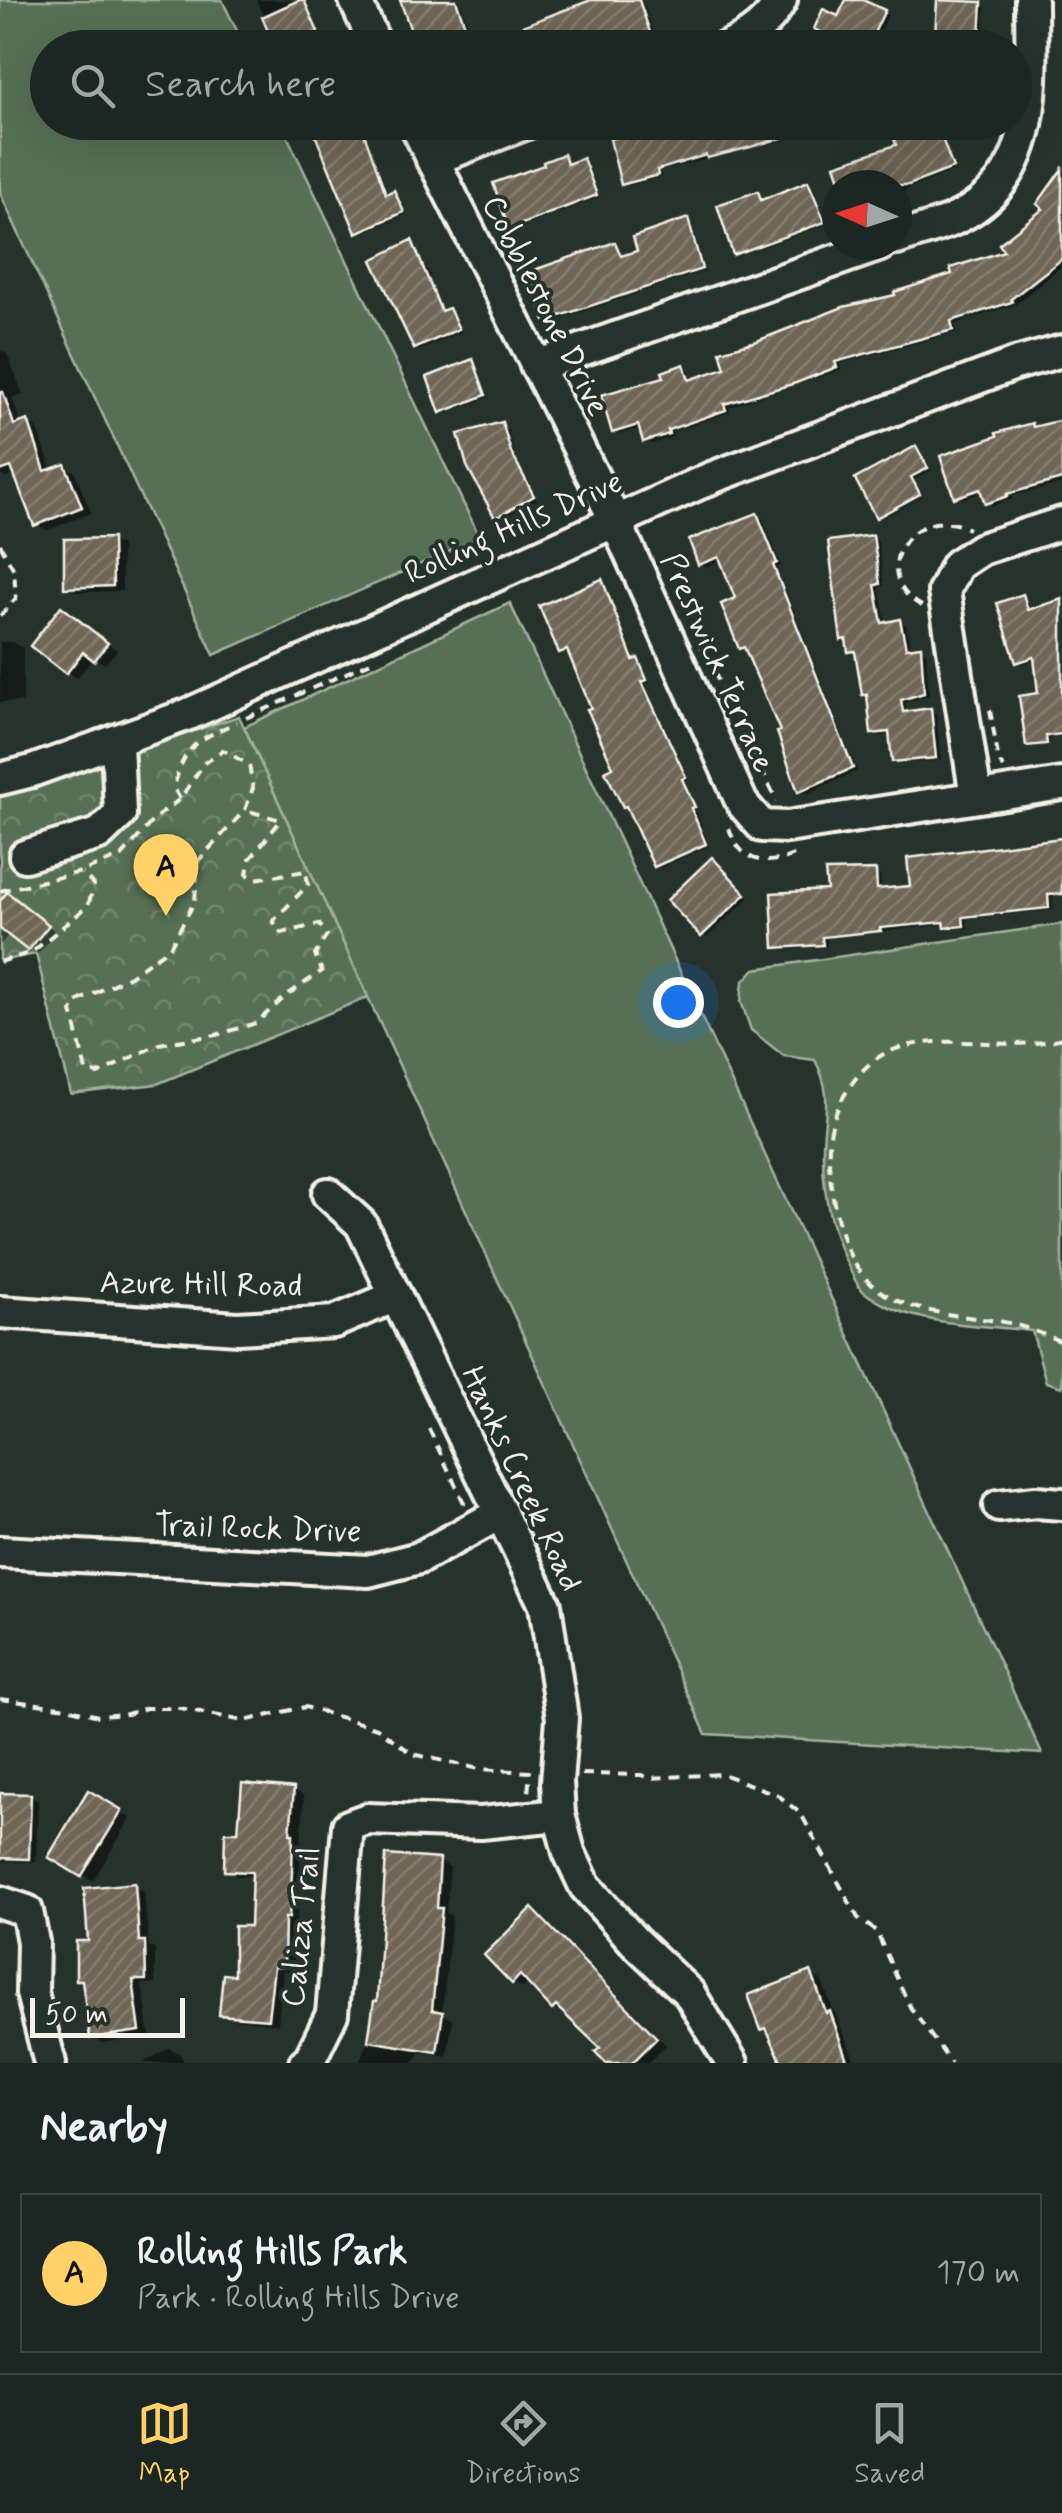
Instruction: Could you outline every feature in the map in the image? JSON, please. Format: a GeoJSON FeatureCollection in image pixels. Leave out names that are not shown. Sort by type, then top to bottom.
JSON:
{"type":"FeatureCollection","features":[{"type":"Feature","properties":{"kind":"street"},"geometry":{"type":"LineString","coordinates":[[354,0],[369,30]]}},
{"type":"Feature","properties":{"kind":"street"},"geometry":{"type":"LineString","coordinates":[[756,30],[781,0]]}},
{"type":"Feature","properties":{"kind":"street"},"geometry":{"type":"LineString","coordinates":[[1031,0],[1031,30]]}},
{"type":"Feature","properties":{"kind":"street","name":"Cobblestone Drive"},"geometry":{"type":"LineString","coordinates":[[423,140],[615,520]]}},
{"type":"Feature","properties":{"kind":"street"},"geometry":{"type":"LineString","coordinates":[[432,160],[483,140]]}},
{"type":"Feature","properties":{"kind":"street"},"geometry":{"type":"LineString","coordinates":[[912,234],[956,218],[976,206],[1008,176],[1022,140]]}},
{"type":"Feature","properties":{"kind":"street"},"geometry":{"type":"LineString","coordinates":[[536,366],[837,260]]}},
{"type":"Feature","properties":{"kind":"street","name":"Rolling Hills Drive"},"geometry":{"type":"LineString","coordinates":[[0,778],[117,741],[225,698],[711,478],[1015,364],[1062,351]]}},
{"type":"Feature","properties":{"kind":"street","name":"Prestwick Terrace"},"geometry":{"type":"LineString","coordinates":[[615,520],[742,802],[762,826],[787,827],[1062,784]]}},
{"type":"Feature","properties":{"kind":"street"},"geometry":{"type":"LineString","coordinates":[[976,798],[944,590],[957,565],[981,549],[1062,523]]}},
{"type":"Feature","properties":{"kind":"street"},"geometry":{"type":"LineString","coordinates":[[26,856],[99,834],[120,814],[117,741]]}},
{"type":"Feature","properties":{"kind":"street","name":"Hanks Creek Road"},"geometry":{"type":"LineString","coordinates":[[328,1194],[361,1224],[545,1605],[562,1718],[556,1782],[559,1816],[569,1852],[585,1886],[634,1941],[689,1992],[732,2063]]}},
{"type":"Feature","properties":{"kind":"street","name":"Azure Hill Road"},"geometry":{"type":"LineString","coordinates":[[0,1312],[238,1328],[334,1322],[396,1296]]}},
{"type":"Feature","properties":{"kind":"street"},"geometry":{"type":"LineString","coordinates":[[999,1506],[1062,1504]]}},
{"type":"Feature","properties":{"kind":"street","name":"Trail Rock Drive"},"geometry":{"type":"LineString","coordinates":[[0,1552],[368,1571],[419,1558],[501,1513]]}},
{"type":"Feature","properties":{"kind":"street","name":"Caliza Trail"},"geometry":{"type":"LineString","coordinates":[[305,2063],[332,2014],[348,1826],[367,1819],[480,1823],[559,1816]]}},
{"type":"Feature","properties":{"kind":"street"},"geometry":{"type":"LineString","coordinates":[[14,1906],[34,1942],[32,1993],[50,2063]]}},
{"type":"Feature","properties":{"kind":"path"},"geometry":{"type":"LineString","coordinates":[[0,544],[14,570],[16,598],[0,616]]}},
{"type":"Feature","properties":{"kind":"path"},"geometry":{"type":"LineString","coordinates":[[694,630],[778,802]]}},
{"type":"Feature","properties":{"kind":"path"},"geometry":{"type":"LineString","coordinates":[[245,810],[280,820],[250,859],[247,874],[255,878],[306,871],[308,885],[272,921],[282,933],[319,924],[328,936],[315,955],[322,971],[256,1023],[216,1036],[159,1044],[98,1074],[86,1071],[72,1012],[76,1002],[130,976],[170,947],[195,901],[198,861],[245,810],[253,788],[249,765],[223,750],[204,763],[180,799],[174,788],[179,767],[193,744],[382,656]]}},
{"type":"Feature","properties":{"kind":"path"},"geometry":{"type":"LineString","coordinates":[[989,703],[999,762],[1004,768]]}},
{"type":"Feature","properties":{"kind":"path"},"geometry":{"type":"LineString","coordinates":[[727,823],[734,844],[756,860],[778,862],[800,853],[806,844]]}},
{"type":"Feature","properties":{"kind":"path"},"geometry":{"type":"LineString","coordinates":[[0,891],[81,872],[94,885],[88,906],[32,952],[0,962]]}},
{"type":"Feature","properties":{"kind":"path"},"geometry":{"type":"LineString","coordinates":[[1062,1038],[1040,1043],[942,1043],[888,1052],[862,1069],[834,1118],[829,1140],[832,1185],[842,1237],[854,1264],[879,1292],[913,1307],[1006,1322],[1062,1342]]}},
{"type":"Feature","properties":{"kind":"path"},"geometry":{"type":"LineString","coordinates":[[428,1429],[464,1503],[448,1512]]}},
{"type":"Feature","properties":{"kind":"path"},"geometry":{"type":"LineString","coordinates":[[0,1700],[98,1716],[146,1708],[180,1708],[244,1721],[305,1708],[377,1728],[413,1754],[479,1768],[530,1772],[528,1795]]}},
{"type":"Feature","properties":{"kind":"path"},"geometry":{"type":"LineString","coordinates":[[573,1774],[651,1778],[722,1774],[778,1795],[801,1814],[858,1918],[876,1930],[910,2006],[951,2063]]}},
{"type":"Feature","properties":{"kind":"green space"},"geometry":{"type":"Polygon","coordinates":[[[0,0],[222,0],[237,30],[30,30],[30,140],[289,140],[480,538],[214,655],[0,193],[0,0]]]}},
{"type":"Feature","properties":{"kind":"green space"},"geometry":{"type":"Polygon","coordinates":[[[510,603],[1042,1754],[706,1734],[244,727],[510,603]]]}},
{"type":"Feature","properties":{"kind":"green space"},"geometry":{"type":"Polygon","coordinates":[[[239,716],[368,997],[157,1084],[71,1094],[36,954],[0,961],[0,795],[239,716]]]}},
{"type":"Feature","properties":{"kind":"green space"},"geometry":{"type":"Polygon","coordinates":[[[1062,924],[1062,1387],[1046,1382],[1032,1331],[922,1318],[881,1303],[859,1287],[838,1244],[827,1200],[823,1155],[826,1096],[821,1074],[815,1060],[784,1056],[751,1030],[741,1001],[743,982],[755,969],[1062,924]]]}},
{"type":"Feature","properties":{"kind":"building"},"geometry":{"type":"Polygon","coordinates":[[[304,0],[317,30],[267,30],[262,17],[304,0]]]}},
{"type":"Feature","properties":{"kind":"building"},"geometry":{"type":"Polygon","coordinates":[[[400,0],[456,0],[467,30],[411,30],[400,0]]]}},
{"type":"Feature","properties":{"kind":"building"},"geometry":{"type":"Polygon","coordinates":[[[591,0],[639,0],[649,30],[512,30],[591,0]]]}},
{"type":"Feature","properties":{"kind":"building"},"geometry":{"type":"Polygon","coordinates":[[[846,0],[863,0],[885,10],[876,30],[814,29],[823,9],[838,16],[846,0]]]}},
{"type":"Feature","properties":{"kind":"building"},"geometry":{"type":"Polygon","coordinates":[[[937,0],[982,2],[980,30],[935,30],[937,0]]]}},
{"type":"Feature","properties":{"kind":"building"},"geometry":{"type":"Polygon","coordinates":[[[317,140],[366,140],[386,194],[394,190],[404,212],[356,233],[317,140]]]}},
{"type":"Feature","properties":{"kind":"building"},"geometry":{"type":"Polygon","coordinates":[[[610,140],[774,140],[707,158],[706,155],[621,185],[610,140]]]}},
{"type":"Feature","properties":{"kind":"building"},"geometry":{"type":"Polygon","coordinates":[[[894,140],[943,140],[953,168],[912,184],[912,170],[837,170],[835,165],[896,145],[894,140]]]}},
{"type":"Feature","properties":{"kind":"building"},"geometry":{"type":"Polygon","coordinates":[[[564,154],[567,164],[583,158],[597,195],[509,229],[493,183],[564,154]]]}},
{"type":"Feature","properties":{"kind":"building"},"geometry":{"type":"Polygon","coordinates":[[[1062,169],[1062,259],[1012,302],[951,321],[953,330],[835,362],[837,367],[796,383],[724,404],[726,410],[668,430],[669,434],[643,442],[638,425],[612,433],[601,395],[664,377],[662,372],[684,364],[689,380],[725,368],[720,351],[757,341],[843,307],[895,295],[894,292],[952,274],[950,268],[1004,251],[999,244],[1043,209],[1037,204],[1062,169]]]}},
{"type":"Feature","properties":{"kind":"building"},"geometry":{"type":"Polygon","coordinates":[[[808,181],[822,223],[733,255],[717,205],[758,191],[761,200],[808,181]]]}},
{"type":"Feature","properties":{"kind":"building"},"geometry":{"type":"Polygon","coordinates":[[[688,218],[702,269],[545,321],[528,272],[615,242],[621,256],[637,251],[633,237],[688,218]]]}},
{"type":"Feature","properties":{"kind":"building"},"geometry":{"type":"Polygon","coordinates":[[[412,240],[441,311],[449,308],[459,329],[414,349],[372,260],[412,240]]]}},
{"type":"Feature","properties":{"kind":"building"},"geometry":{"type":"Polygon","coordinates":[[[473,359],[486,395],[440,413],[427,377],[473,359]]]}},
{"type":"Feature","properties":{"kind":"building"},"geometry":{"type":"Polygon","coordinates":[[[0,392],[14,425],[28,420],[45,471],[65,464],[82,507],[34,526],[11,467],[0,471],[0,392]]]}},
{"type":"Feature","properties":{"kind":"building"},"geometry":{"type":"Polygon","coordinates":[[[1062,420],[1062,479],[985,504],[980,489],[954,498],[940,456],[997,436],[996,433],[1062,420]]]}},
{"type":"Feature","properties":{"kind":"building"},"geometry":{"type":"Polygon","coordinates":[[[502,422],[511,452],[534,496],[495,518],[467,466],[458,434],[502,422]]]}},
{"type":"Feature","properties":{"kind":"building"},"geometry":{"type":"Polygon","coordinates":[[[916,446],[928,468],[911,477],[920,494],[876,518],[855,479],[916,446]]]}},
{"type":"Feature","properties":{"kind":"building"},"geometry":{"type":"Polygon","coordinates":[[[757,513],[777,563],[773,565],[853,768],[798,792],[777,732],[780,731],[721,604],[735,598],[719,557],[698,565],[689,540],[757,513]]]}},
{"type":"Feature","properties":{"kind":"building"},"geometry":{"type":"Polygon","coordinates":[[[873,535],[880,584],[875,585],[882,623],[900,619],[906,648],[921,646],[924,693],[901,700],[903,712],[931,708],[936,758],[892,762],[889,732],[871,734],[867,695],[862,695],[855,651],[848,652],[846,639],[841,640],[828,541],[873,535]]]}},
{"type":"Feature","properties":{"kind":"building"},"geometry":{"type":"Polygon","coordinates":[[[112,538],[113,586],[64,588],[64,539],[112,538]]]}},
{"type":"Feature","properties":{"kind":"building"},"geometry":{"type":"Polygon","coordinates":[[[602,579],[633,660],[638,658],[647,680],[642,682],[686,777],[682,779],[706,844],[654,867],[605,771],[613,767],[567,650],[559,653],[539,606],[602,579]]]}},
{"type":"Feature","properties":{"kind":"building"},"geometry":{"type":"Polygon","coordinates":[[[1023,594],[1028,610],[1062,599],[1062,734],[1046,736],[1047,744],[1026,746],[1019,696],[1038,693],[1034,657],[1016,663],[997,603],[1023,594]]]}},
{"type":"Feature","properties":{"kind":"building"},"geometry":{"type":"Polygon","coordinates":[[[61,606],[108,643],[94,661],[83,652],[66,674],[30,646],[61,606]]]}},
{"type":"Feature","properties":{"kind":"building"},"geometry":{"type":"Polygon","coordinates":[[[1062,838],[1062,894],[1048,895],[1049,908],[963,917],[964,926],[945,928],[944,922],[880,928],[881,931],[822,937],[823,945],[774,948],[771,893],[827,890],[825,871],[876,870],[877,889],[910,886],[907,858],[1062,838]]]}},
{"type":"Feature","properties":{"kind":"building"},"geometry":{"type":"Polygon","coordinates":[[[712,857],[746,894],[701,937],[667,900],[712,857]]]}},
{"type":"Feature","properties":{"kind":"building"},"geometry":{"type":"Polygon","coordinates":[[[7,892],[49,925],[28,951],[0,929],[0,901],[7,892]]]}},
{"type":"Feature","properties":{"kind":"building"},"geometry":{"type":"Polygon","coordinates":[[[242,1783],[294,1788],[284,1967],[274,1967],[268,2019],[219,2015],[223,1974],[234,1975],[234,1926],[250,1926],[252,1872],[224,1871],[225,1832],[238,1832],[242,1783]]]}},
{"type":"Feature","properties":{"kind":"building"},"geometry":{"type":"Polygon","coordinates":[[[88,1790],[122,1810],[81,1877],[48,1857],[88,1790]]]}},
{"type":"Feature","properties":{"kind":"building"},"geometry":{"type":"Polygon","coordinates":[[[0,1793],[31,1794],[29,1859],[0,1858],[0,1793]]]}},
{"type":"Feature","properties":{"kind":"building"},"geometry":{"type":"Polygon","coordinates":[[[386,1855],[440,1859],[437,1908],[442,1908],[432,2010],[443,2012],[437,2052],[368,2041],[377,2001],[386,1855]]]}},
{"type":"Feature","properties":{"kind":"building"},"geometry":{"type":"Polygon","coordinates":[[[135,1883],[139,1941],[145,1941],[146,1980],[133,1980],[140,2031],[90,2038],[82,1980],[76,1980],[76,1941],[88,1941],[84,1888],[135,1883]]]}},
{"type":"Feature","properties":{"kind":"building"},"geometry":{"type":"Polygon","coordinates":[[[532,1908],[657,2038],[632,2063],[606,2063],[595,2052],[600,2048],[556,2006],[552,2010],[520,1975],[512,1984],[484,1955],[532,1908]]]}},
{"type":"Feature","properties":{"kind":"building"},"geometry":{"type":"Polygon","coordinates":[[[811,1971],[848,2063],[782,2063],[766,2028],[761,2030],[748,1995],[811,1971]]]}},
{"type":"Feature","properties":{"kind":"place","name":"Rolling Hills Park"},"geometry":{"type":"Point","coordinates":[166,916]}}]}
